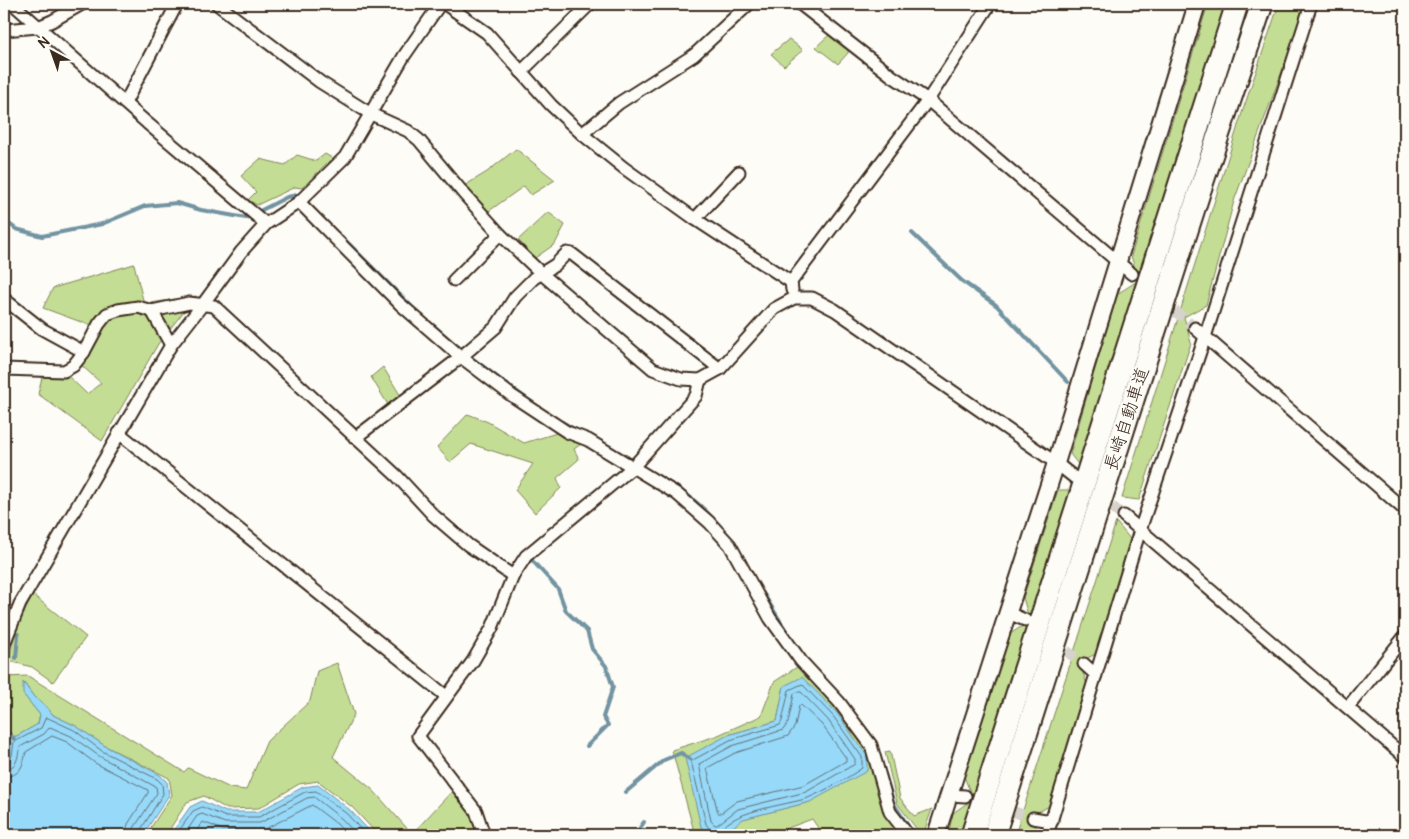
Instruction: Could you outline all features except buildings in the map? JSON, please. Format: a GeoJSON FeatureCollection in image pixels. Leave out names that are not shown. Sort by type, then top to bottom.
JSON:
{"type":"FeatureCollection","features":[{"type":"Feature","properties":{"kind":"highway","name":"長崎自動車道"},"geometry":{"type":"LineString","coordinates":[[972,835],[1237,4]]}},
{"type":"Feature","properties":{"kind":"highway","name":"長崎自動車道"},"geometry":{"type":"LineString","coordinates":[[994,835],[1193,212],[1262,4]]}},
{"type":"Feature","properties":{"kind":"street"},"geometry":{"type":"LineString","coordinates":[[13,4],[263,221]]}},
{"type":"Feature","properties":{"kind":"street"},"geometry":{"type":"LineString","coordinates":[[4,30],[38,27],[82,4]]}},
{"type":"Feature","properties":{"kind":"street"},"geometry":{"type":"LineString","coordinates":[[125,103],[177,4]]}},
{"type":"Feature","properties":{"kind":"street"},"geometry":{"type":"LineString","coordinates":[[217,4],[320,82],[370,114],[408,132],[419,140],[500,234],[542,274],[653,369],[681,379],[700,380],[720,369],[774,309],[794,298],[812,298],[835,310],[1075,478]]}},
{"type":"Feature","properties":{"kind":"street"},"geometry":{"type":"LineString","coordinates":[[4,644],[20,604],[171,344],[242,252],[263,221],[299,202],[345,157],[404,56],[440,4]]}},
{"type":"Feature","properties":{"kind":"street"},"geometry":{"type":"LineString","coordinates":[[444,4],[487,32],[551,105],[582,134],[624,168],[695,219],[790,282],[794,298]]}},
{"type":"Feature","properties":{"kind":"street"},"geometry":{"type":"LineString","coordinates":[[521,72],[590,4]]}},
{"type":"Feature","properties":{"kind":"street"},"geometry":{"type":"LineString","coordinates":[[582,134],[618,103],[694,55],[749,4]]}},
{"type":"Feature","properties":{"kind":"street"},"geometry":{"type":"LineString","coordinates":[[800,4],[892,76],[928,100],[1132,274]]}},
{"type":"Feature","properties":{"kind":"street"},"geometry":{"type":"LineString","coordinates":[[790,282],[928,100],[990,4]]}},
{"type":"Feature","properties":{"kind":"street"},"geometry":{"type":"LineString","coordinates":[[936,835],[957,795],[1008,613],[1197,4]]}},
{"type":"Feature","properties":{"kind":"street"},"geometry":{"type":"LineString","coordinates":[[1047,835],[1140,530],[1205,337],[1311,4]]}},
{"type":"Feature","properties":{"kind":"street"},"geometry":{"type":"LineString","coordinates":[[695,219],[739,172]]}},
{"type":"Feature","properties":{"kind":"street"},"geometry":{"type":"LineString","coordinates":[[299,202],[400,304],[466,353],[511,395],[567,432],[588,440],[677,494],[709,522],[730,545],[770,618],[801,660],[839,702],[871,745],[890,812],[908,835]]}},
{"type":"Feature","properties":{"kind":"street"},"geometry":{"type":"LineString","coordinates":[[454,280],[500,234]]}},
{"type":"Feature","properties":{"kind":"street"},"geometry":{"type":"LineString","coordinates":[[355,438],[466,353],[496,327],[515,297],[534,278],[555,265],[567,253],[572,254],[720,369]]}},
{"type":"Feature","properties":{"kind":"street"},"geometry":{"type":"LineString","coordinates":[[4,299],[42,330],[84,352]]}},
{"type":"Feature","properties":{"kind":"street"},"geometry":{"type":"LineString","coordinates":[[4,370],[64,371],[73,366],[84,352],[99,324],[107,314],[118,310],[138,307],[152,311],[189,303],[214,306],[396,476],[433,515],[468,545],[513,576]]}},
{"type":"Feature","properties":{"kind":"street"},"geometry":{"type":"LineString","coordinates":[[152,311],[171,344]]}},
{"type":"Feature","properties":{"kind":"street"},"geometry":{"type":"LineString","coordinates":[[1194,328],[1405,510]]}},
{"type":"Feature","properties":{"kind":"street"},"geometry":{"type":"LineString","coordinates":[[484,835],[476,811],[418,736],[472,661],[492,628],[513,576],[526,556],[633,467],[696,396],[700,380]]}},
{"type":"Feature","properties":{"kind":"street"},"geometry":{"type":"LineString","coordinates":[[118,433],[446,696]]}},
{"type":"Feature","properties":{"kind":"street"},"geometry":{"type":"LineString","coordinates":[[1124,516],[1405,757]]}},
{"type":"Feature","properties":{"kind":"street"},"geometry":{"type":"LineString","coordinates":[[1008,613],[1025,620]]}},
{"type":"Feature","properties":{"kind":"street"},"geometry":{"type":"LineString","coordinates":[[1348,707],[1405,636]]}},
{"type":"Feature","properties":{"kind":"street"},"geometry":{"type":"LineString","coordinates":[[1084,664],[1096,675]]}},
{"type":"Feature","properties":{"kind":"street"},"geometry":{"type":"LineString","coordinates":[[1032,818],[1052,821]]}},
{"type":"Feature","properties":{"kind":"green space"},"geometry":{"type":"Polygon","coordinates":[[[1208,4],[1229,4],[1081,468],[1070,454],[1117,294],[1139,280],[1131,256],[1208,4]]]}},
{"type":"Feature","properties":{"kind":"green space"},"geometry":{"type":"Polygon","coordinates":[[[1279,4],[1303,4],[1305,9],[1234,201],[1206,305],[1184,317],[1191,343],[1139,500],[1122,498],[1242,113],[1279,4]]]}},
{"type":"Feature","properties":{"kind":"green space"},"geometry":{"type":"Polygon","coordinates":[[[831,33],[849,46],[848,53],[838,64],[816,47],[831,33]]]}},
{"type":"Feature","properties":{"kind":"green space"},"geometry":{"type":"Polygon","coordinates":[[[789,39],[803,50],[784,66],[771,54],[789,39]]]}},
{"type":"Feature","properties":{"kind":"green space"},"geometry":{"type":"Polygon","coordinates":[[[516,149],[555,180],[531,195],[524,186],[489,211],[464,186],[487,172],[516,149]]]}},
{"type":"Feature","properties":{"kind":"green space"},"geometry":{"type":"Polygon","coordinates":[[[325,154],[332,158],[302,188],[295,187],[257,205],[248,200],[256,192],[241,176],[260,159],[285,165],[297,155],[316,161],[325,154]]]}},
{"type":"Feature","properties":{"kind":"green space"},"geometry":{"type":"Polygon","coordinates":[[[548,212],[565,225],[555,244],[535,258],[518,240],[548,212]]]}},
{"type":"Feature","properties":{"kind":"green space"},"geometry":{"type":"Polygon","coordinates":[[[134,264],[144,304],[196,296],[158,344],[102,441],[38,394],[43,373],[68,376],[87,394],[101,383],[81,365],[91,349],[92,326],[43,308],[53,288],[134,264]]]}},
{"type":"Feature","properties":{"kind":"green space"},"geometry":{"type":"Polygon","coordinates":[[[383,367],[402,398],[390,408],[371,377],[383,367]]]}},
{"type":"Feature","properties":{"kind":"green space"},"geometry":{"type":"Polygon","coordinates":[[[468,414],[488,422],[524,443],[560,432],[584,442],[574,449],[579,459],[557,478],[561,488],[535,513],[515,490],[533,464],[471,444],[450,462],[437,447],[468,414]]]}},
{"type":"Feature","properties":{"kind":"green space"},"geometry":{"type":"Polygon","coordinates":[[[1058,490],[1077,490],[966,835],[948,835],[953,813],[973,799],[963,774],[1010,634],[1030,621],[1023,598],[1058,490]]]}},
{"type":"Feature","properties":{"kind":"green space"},"geometry":{"type":"Polygon","coordinates":[[[1116,522],[1131,540],[1100,652],[1079,662],[1088,687],[1051,805],[1031,816],[1040,835],[1015,835],[1116,522]]]}},
{"type":"Feature","properties":{"kind":"green space"},"geometry":{"type":"Polygon","coordinates":[[[33,595],[86,637],[53,682],[32,667],[9,661],[15,630],[33,595]]]}},
{"type":"Feature","properties":{"kind":"green space"},"geometry":{"type":"Polygon","coordinates":[[[337,663],[354,714],[333,757],[373,790],[412,834],[454,789],[474,814],[480,835],[378,835],[352,807],[318,781],[299,784],[259,808],[227,809],[204,796],[187,802],[166,835],[146,835],[172,795],[169,778],[105,746],[76,726],[53,715],[46,706],[34,697],[24,683],[24,695],[40,715],[38,724],[17,736],[9,737],[4,774],[6,677],[28,676],[184,772],[188,768],[230,788],[246,790],[267,741],[310,701],[317,671],[337,663]]]}},
{"type":"Feature","properties":{"kind":"green space"},"geometry":{"type":"Polygon","coordinates":[[[800,665],[844,712],[873,758],[874,777],[886,816],[900,835],[823,835],[812,819],[769,835],[723,835],[742,819],[810,802],[784,686],[777,721],[728,735],[701,827],[708,835],[695,835],[672,750],[716,736],[761,716],[774,682],[800,665]]]}},
{"type":"Feature","properties":{"kind":"green space"},"geometry":{"type":"Polygon","coordinates":[[[890,751],[900,798],[914,816],[932,809],[923,835],[921,835],[897,803],[885,752],[890,751]]]}},
{"type":"Feature","properties":{"kind":"water"},"geometry":{"type":"Polygon","coordinates":[[[802,677],[837,713],[867,756],[867,771],[810,802],[743,819],[723,835],[708,835],[701,827],[685,758],[728,735],[777,721],[784,686],[802,677]]]}},
{"type":"Feature","properties":{"kind":"water"},"geometry":{"type":"Polygon","coordinates":[[[23,682],[34,697],[46,706],[53,715],[76,726],[105,746],[160,775],[167,782],[169,795],[143,835],[4,835],[4,774],[9,737],[17,736],[38,724],[40,715],[23,694],[23,682]]]}},
{"type":"Feature","properties":{"kind":"water"},"geometry":{"type":"Polygon","coordinates":[[[318,785],[350,810],[373,835],[170,835],[190,807],[202,801],[226,812],[258,812],[303,787],[318,785]]]}},
{"type":"Feature","properties":{"kind":"waterway"},"geometry":{"type":"LineString","coordinates":[[4,220],[16,229],[42,236],[102,224],[145,206],[177,203],[201,210],[246,218],[287,197],[297,195],[302,198]]}},
{"type":"Feature","properties":{"kind":"waterway"},"geometry":{"type":"LineString","coordinates":[[912,233],[962,281],[996,305],[1068,382]]}},
{"type":"Feature","properties":{"kind":"waterway"},"geometry":{"type":"LineString","coordinates":[[341,236],[414,309]]}},
{"type":"Feature","properties":{"kind":"waterway"},"geometry":{"type":"LineString","coordinates":[[434,326],[469,356],[531,402]]}},
{"type":"Feature","properties":{"kind":"waterway"},"geometry":{"type":"LineString","coordinates":[[562,422],[576,430]]}},
{"type":"Feature","properties":{"kind":"waterway"},"geometry":{"type":"LineString","coordinates":[[656,475],[688,495],[715,521]]}},
{"type":"Feature","properties":{"kind":"waterway"},"geometry":{"type":"LineString","coordinates":[[529,557],[558,589],[566,611],[587,631],[592,649],[606,666],[613,687],[603,717],[608,725],[587,746]]}},
{"type":"Feature","properties":{"kind":"waterway"},"geometry":{"type":"LineString","coordinates":[[763,593],[787,632]]}},
{"type":"Feature","properties":{"kind":"waterway"},"geometry":{"type":"LineString","coordinates":[[4,599],[7,601],[4,613]]}},
{"type":"Feature","properties":{"kind":"waterway"},"geometry":{"type":"LineString","coordinates":[[16,658],[18,634]]}},
{"type":"Feature","properties":{"kind":"waterway"},"geometry":{"type":"LineString","coordinates":[[7,731],[14,739]]}},
{"type":"Feature","properties":{"kind":"waterway"},"geometry":{"type":"LineString","coordinates":[[626,792],[664,760],[681,753],[691,760]]}},
{"type":"Feature","properties":{"kind":"waterway"},"geometry":{"type":"LineString","coordinates":[[885,774],[894,804],[914,835]]}},
{"type":"Feature","properties":{"kind":"waterway"},"geometry":{"type":"LineString","coordinates":[[635,835],[644,822]]}},
{"type":"Feature","properties":{"kind":"tunnel"},"geometry":{"type":"LineString","coordinates":[[1162,300],[1195,328]]}},
{"type":"Feature","properties":{"kind":"tunnel"},"geometry":{"type":"LineString","coordinates":[[1099,497],[1124,516]]}},
{"type":"Feature","properties":{"kind":"tunnel"},"geometry":{"type":"LineString","coordinates":[[1053,641],[1084,664]]}},
{"type":"Feature","properties":{"kind":"tunnel"},"geometry":{"type":"LineString","coordinates":[[965,796],[1033,818]]}}]}
